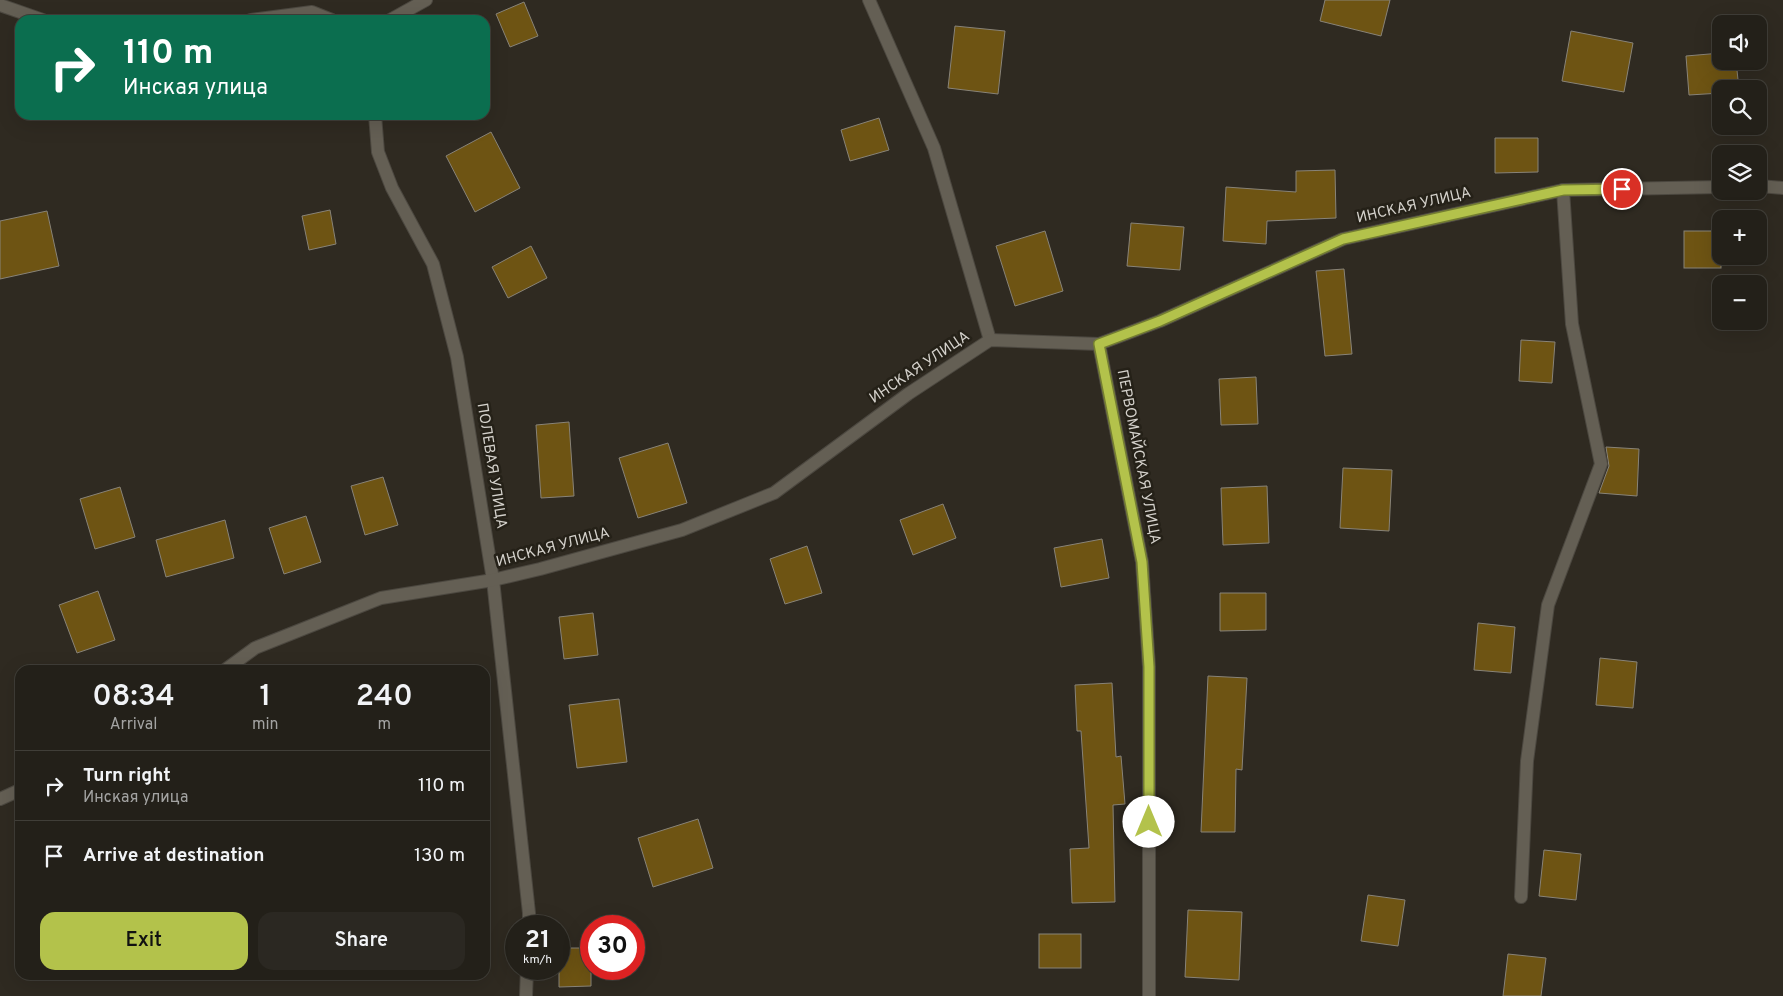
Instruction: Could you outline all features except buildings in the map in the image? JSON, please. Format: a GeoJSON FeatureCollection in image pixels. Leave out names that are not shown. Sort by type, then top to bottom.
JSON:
{"type":"FeatureCollection","features":[{"type":"Feature","properties":{"kind":"street"},"geometry":{"type":"LineString","coordinates":[[399,15],[426,0]]}},
{"type":"Feature","properties":{"kind":"street"},"geometry":{"type":"LineString","coordinates":[[869,0],[934,148],[990,340]]}},
{"type":"Feature","properties":{"kind":"street"},"geometry":{"type":"LineString","coordinates":[[0,5],[29,15]]}},
{"type":"Feature","properties":{"kind":"street"},"geometry":{"type":"LineString","coordinates":[[290,15],[312,12],[320,15]]}},
{"type":"Feature","properties":{"kind":"street","name":"ПОЛЕВАЯ УЛИЦА"},"geometry":{"type":"LineString","coordinates":[[375,120],[378,152],[392,188],[434,264],[457,357],[493,580],[529,915]]}},
{"type":"Feature","properties":{"kind":"street","name":"ИНСКАЯ УЛИЦА"},"geometry":{"type":"LineString","coordinates":[[232,665],[256,648],[381,598],[493,580],[682,530],[774,493],[908,394],[990,340],[1099,344],[1160,321],[1343,239],[1563,190],[1712,187]]}},
{"type":"Feature","properties":{"kind":"street"},"geometry":{"type":"LineString","coordinates":[[1767,187],[1783,188]]}},
{"type":"Feature","properties":{"kind":"street"},"geometry":{"type":"LineString","coordinates":[[1521,897],[1527,761],[1548,605],[1601,464],[1572,324],[1563,190]]}},
{"type":"Feature","properties":{"kind":"street","name":"ПЕРВОМАЙСКАЯ УЛИЦА"},"geometry":{"type":"LineString","coordinates":[[1099,344],[1142,571],[1149,667],[1149,996]]}},
{"type":"Feature","properties":{"kind":"street"},"geometry":{"type":"LineString","coordinates":[[0,799],[15,792]]}},
{"type":"Feature","properties":{"kind":"street"},"geometry":{"type":"LineString","coordinates":[[526,996],[527,980]]}},
{"type":"Feature","properties":{"kind":"route"},"geometry":{"type":"LineString","coordinates":[[1149,822],[1149,667],[1142,562],[1099,344],[1160,321],[1343,239],[1563,190],[1622,189]]}}]}
